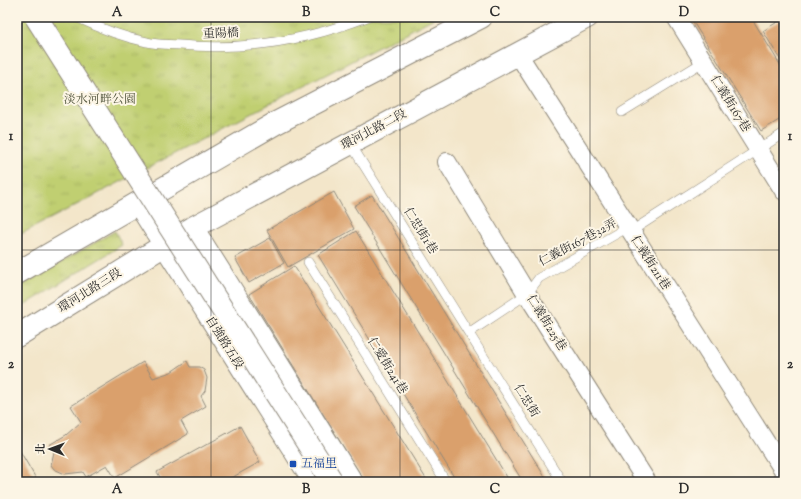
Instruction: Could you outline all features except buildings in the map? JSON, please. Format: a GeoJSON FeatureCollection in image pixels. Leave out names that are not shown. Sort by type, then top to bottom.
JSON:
{"type":"FeatureCollection","features":[{"type":"Feature","properties":{"kind":"main road"},"geometry":{"type":"LineString","coordinates":[[36,17],[325,481]]}},
{"type":"Feature","properties":{"kind":"main road"},"geometry":{"type":"LineString","coordinates":[[17,273],[276,123],[481,17]]}},
{"type":"Feature","properties":{"kind":"main road","name":"環河北路二段"},"geometry":{"type":"LineString","coordinates":[[163,246],[194,227],[587,17]]}},
{"type":"Feature","properties":{"kind":"main road","name":"環河北路三段"},"geometry":{"type":"LineString","coordinates":[[20,335],[163,246]]}},
{"type":"Feature","properties":{"kind":"street","name":"仁義街167巷"},"geometry":{"type":"LineString","coordinates":[[676,17],[784,191]]}},
{"type":"Feature","properties":{"kind":"street","name":"仁義街211巷"},"geometry":{"type":"LineString","coordinates":[[518,54],[630,232],[784,471]]}},
{"type":"Feature","properties":{"kind":"street","name":"仁義街225巷"},"geometry":{"type":"LineString","coordinates":[[447,162],[527,294],[647,482]]}},
{"type":"Feature","properties":{"kind":"street","name":"自強路五段"},"geometry":{"type":"LineString","coordinates":[[136,203],[163,246],[325,481]]}},
{"type":"Feature","properties":{"kind":"street"},"geometry":{"type":"LineString","coordinates":[[194,227],[354,482]]}},
{"type":"Feature","properties":{"kind":"lane","name":"重陽橋"},"geometry":{"type":"LineString","coordinates":[[76,17],[103,30],[148,43],[207,48],[255,45],[299,38],[345,26],[367,17]]}},
{"type":"Feature","properties":{"kind":"lane"},"geometry":{"type":"LineString","coordinates":[[622,112],[703,62]]}},
{"type":"Feature","properties":{"kind":"lane","name":"仁義街167巷32弄"},"geometry":{"type":"LineString","coordinates":[[470,332],[527,294],[539,278],[623,230],[630,232],[784,133]]}},
{"type":"Feature","properties":{"kind":"lane","name":"仁忠街1巷"},"geometry":{"type":"LineString","coordinates":[[350,143],[470,332]]}},
{"type":"Feature","properties":{"kind":"lane","name":"仁愛街241巷"},"geometry":{"type":"LineString","coordinates":[[308,262],[446,482]]}},
{"type":"Feature","properties":{"kind":"lane","name":"仁忠街"},"geometry":{"type":"LineString","coordinates":[[470,332],[562,482]]}},
{"type":"Feature","properties":{"kind":"green space","name":"淡水河畔公園"},"geometry":{"type":"Polygon","coordinates":[[[17,17],[436,17],[17,236],[17,17]]]}},
{"type":"Feature","properties":{"kind":"green space"},"geometry":{"type":"Polygon","coordinates":[[[115,231],[122,245],[17,310],[17,288],[115,231]]]}},
{"type":"Feature","properties":{"kind":"place","name":"五福里"},"geometry":{"type":"Point","coordinates":[293,464]}}]}
